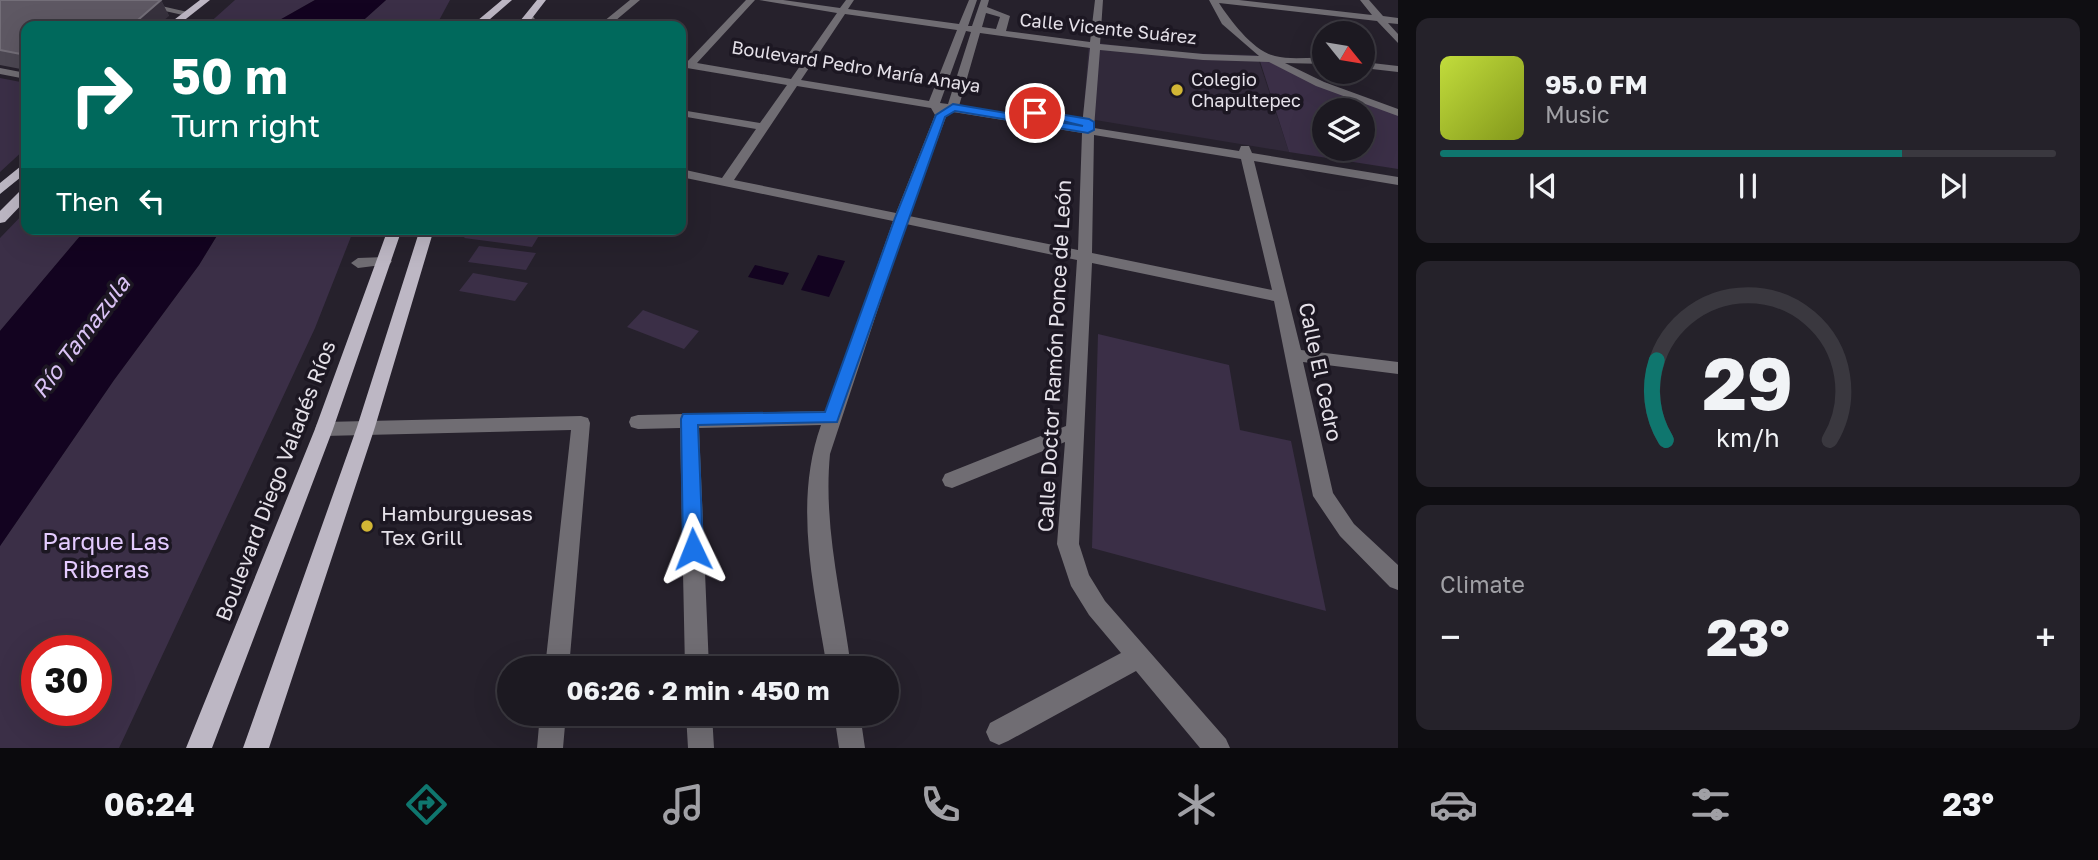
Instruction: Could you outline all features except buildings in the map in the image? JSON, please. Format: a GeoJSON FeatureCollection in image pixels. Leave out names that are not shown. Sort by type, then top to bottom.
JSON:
{"type":"FeatureCollection","features":[{"type":"Feature","properties":{"kind":"main road"},"geometry":{"type":"LineString","coordinates":[[177,21],[206,0]]}},
{"type":"Feature","properties":{"kind":"main road"},"geometry":{"type":"LineString","coordinates":[[195,21],[220,0]]}},
{"type":"Feature","properties":{"kind":"main road"},"geometry":{"type":"LineString","coordinates":[[482,21],[508,0]]}},
{"type":"Feature","properties":{"kind":"main road"},"geometry":{"type":"LineString","coordinates":[[525,21],[541,1]]}},
{"type":"Feature","properties":{"kind":"main road"},"geometry":{"type":"LineString","coordinates":[[187,13],[190,21]]}},
{"type":"Feature","properties":{"kind":"main road"},"geometry":{"type":"LineString","coordinates":[[0,190],[21,171]]}},
{"type":"Feature","properties":{"kind":"main road"},"geometry":{"type":"LineString","coordinates":[[0,219],[21,198]]}},
{"type":"Feature","properties":{"kind":"main road","name":"Boulevard Diego Valadés Ríos"},"geometry":{"type":"LineString","coordinates":[[199,748],[324,429],[394,235]]}},
{"type":"Feature","properties":{"kind":"main road"},"geometry":{"type":"LineString","coordinates":[[256,748],[366,427],[425,235]]}},
{"type":"Feature","properties":{"kind":"street"},"geometry":{"type":"LineString","coordinates":[[121,0],[187,13]]}},
{"type":"Feature","properties":{"kind":"street"},"geometry":{"type":"LineString","coordinates":[[609,21],[636,0]]}},
{"type":"Feature","properties":{"kind":"street"},"geometry":{"type":"LineString","coordinates":[[687,61],[751,0]]}},
{"type":"Feature","properties":{"kind":"street","name":"Calle Vicente Suárez"},"geometry":{"type":"LineString","coordinates":[[763,0],[977,31],[1185,56],[1312,60]]}},
{"type":"Feature","properties":{"kind":"street"},"geometry":{"type":"LineString","coordinates":[[726,182],[850,0]]}},
{"type":"Feature","properties":{"kind":"street"},"geometry":{"type":"LineString","coordinates":[[944,105],[973,0]]}},
{"type":"Feature","properties":{"kind":"street","name":"Calle Doctor Ramón Ponce de León"},"geometry":{"type":"LineString","coordinates":[[1099,0],[1089,126],[1085,256],[1068,530],[1072,559],[1079,579],[1097,608],[1217,748]]}},
{"type":"Feature","properties":{"kind":"street"},"geometry":{"type":"LineString","coordinates":[[1398,21],[1214,0],[1224,21],[1241,40],[1270,58],[1313,79],[1398,113]]}},
{"type":"Feature","properties":{"kind":"street"},"geometry":{"type":"LineString","coordinates":[[1223,0],[1225,8],[1238,24],[1257,41],[1284,58],[1398,107]]}},
{"type":"Feature","properties":{"kind":"street"},"geometry":{"type":"LineString","coordinates":[[1364,0],[1398,40]]}},
{"type":"Feature","properties":{"kind":"street"},"geometry":{"type":"LineString","coordinates":[[837,656],[823,565],[815,484],[820,454],[901,218],[944,105],[977,31],[984,4],[1005,16],[1000,34]]}},
{"type":"Feature","properties":{"kind":"street"},"geometry":{"type":"LineString","coordinates":[[528,17],[531,21]]}},
{"type":"Feature","properties":{"kind":"street","name":"Boulevard Pedro María Anaya"},"geometry":{"type":"LineString","coordinates":[[687,61],[944,105],[1246,152],[1398,181]]}},
{"type":"Feature","properties":{"kind":"street"},"geometry":{"type":"LineString","coordinates":[[1376,66],[1398,69]]}},
{"type":"Feature","properties":{"kind":"street"},"geometry":{"type":"LineString","coordinates":[[0,71],[21,75]]}},
{"type":"Feature","properties":{"kind":"street"},"geometry":{"type":"LineString","coordinates":[[686,114],[764,127]]}},
{"type":"Feature","properties":{"kind":"street","name":"Boulevard Pedro María Anaya"},"geometry":{"type":"LineString","coordinates":[[1246,152],[1398,173]]}},
{"type":"Feature","properties":{"kind":"street","name":"Calle El Cedro"},"geometry":{"type":"LineString","coordinates":[[1246,152],[1294,355],[1323,496],[1347,530],[1398,580]]}},
{"type":"Feature","properties":{"kind":"street"},"geometry":{"type":"LineString","coordinates":[[686,174],[1281,297]]}},
{"type":"Feature","properties":{"kind":"street"},"geometry":{"type":"LineString","coordinates":[[358,263],[385,261]]}},
{"type":"Feature","properties":{"kind":"street"},"geometry":{"type":"LineString","coordinates":[[1294,355],[1398,368]]}},
{"type":"Feature","properties":{"kind":"street"},"geometry":{"type":"LineString","coordinates":[[638,422],[831,418]]}},
{"type":"Feature","properties":{"kind":"street"},"geometry":{"type":"LineString","coordinates":[[689,419],[697,656]]}},
{"type":"Feature","properties":{"kind":"street"},"geometry":{"type":"LineString","coordinates":[[324,429],[582,423],[558,656]]}},
{"type":"Feature","properties":{"kind":"street"},"geometry":{"type":"LineString","coordinates":[[952,480],[1074,430]]}},
{"type":"Feature","properties":{"kind":"street"},"geometry":{"type":"LineString","coordinates":[[999,732],[1138,657]]}},
{"type":"Feature","properties":{"kind":"street"},"geometry":{"type":"LineString","coordinates":[[550,748],[552,726]]}},
{"type":"Feature","properties":{"kind":"street"},"geometry":{"type":"LineString","coordinates":[[700,726],[701,748]]}},
{"type":"Feature","properties":{"kind":"street"},"geometry":{"type":"LineString","coordinates":[[849,726],[852,748]]}},
{"type":"Feature","properties":{"kind":"shaded area","name":"Colegio Chapultepec"},"geometry":{"type":"Polygon","coordinates":[[[1089,42],[1182,53],[1257,55],[1289,152],[1083,118],[1089,42]]]}},
{"type":"Feature","properties":{"kind":"green space"},"geometry":{"type":"Polygon","coordinates":[[[235,0],[315,0],[278,21],[212,21],[235,0]]]}},
{"type":"Feature","properties":{"kind":"green space"},"geometry":{"type":"Polygon","coordinates":[[[386,0],[450,0],[439,21],[363,21],[386,0]]]}},
{"type":"Feature","properties":{"kind":"green space"},"geometry":{"type":"Polygon","coordinates":[[[1271,59],[1312,77],[1312,84],[1329,84],[1361,98],[1312,98],[1312,156],[1289,152],[1260,61],[1271,59]]]}},
{"type":"Feature","properties":{"kind":"green space"},"geometry":{"type":"Polygon","coordinates":[[[0,78],[21,82],[21,153],[0,172],[0,78]]]}},
{"type":"Feature","properties":{"kind":"green space"},"geometry":{"type":"Polygon","coordinates":[[[1375,104],[1398,114],[1398,169],[1347,161],[1375,161],[1375,104]]]}},
{"type":"Feature","properties":{"kind":"green space"},"geometry":{"type":"Polygon","coordinates":[[[21,216],[21,235],[81,235],[0,331],[0,238],[21,216]]]}},
{"type":"Feature","properties":{"kind":"green space","name":"Parque Las Riberas"},"geometry":{"type":"Polygon","coordinates":[[[217,235],[352,235],[315,328],[119,748],[0,748],[0,546],[114,380],[199,265],[217,235]]]}},
{"type":"Feature","properties":{"kind":"green space"},"geometry":{"type":"Polygon","coordinates":[[[466,235],[539,235],[532,247],[464,238],[466,235]]]}},
{"type":"Feature","properties":{"kind":"green space"},"geometry":{"type":"Polygon","coordinates":[[[479,246],[536,253],[526,270],[468,262],[479,246]]]}},
{"type":"Feature","properties":{"kind":"green space"},"geometry":{"type":"Polygon","coordinates":[[[473,273],[528,283],[515,301],[459,291],[473,273]]]}},
{"type":"Feature","properties":{"kind":"green space"},"geometry":{"type":"Polygon","coordinates":[[[643,310],[699,331],[684,349],[627,327],[643,310]]]}},
{"type":"Feature","properties":{"kind":"green space"},"geometry":{"type":"Polygon","coordinates":[[[1098,334],[1229,365],[1240,430],[1291,441],[1326,611],[1092,548],[1098,334]]]}},
{"type":"Feature","properties":{"kind":"water"},"geometry":{"type":"Polygon","coordinates":[[[315,0],[386,0],[363,21],[278,21],[315,0]]]}},
{"type":"Feature","properties":{"kind":"water","name":"Río Tamazula"},"geometry":{"type":"Polygon","coordinates":[[[81,235],[217,235],[199,265],[114,380],[0,546],[0,331],[81,235]]]}},
{"type":"Feature","properties":{"kind":"water"},"geometry":{"type":"Polygon","coordinates":[[[818,255],[845,261],[829,297],[801,290],[818,255]]]}},
{"type":"Feature","properties":{"kind":"water"},"geometry":{"type":"Polygon","coordinates":[[[755,265],[789,273],[783,285],[748,277],[755,265]]]}},
{"type":"Feature","properties":{"kind":"place","name":"Colegio Chapultepec"},"geometry":{"type":"Point","coordinates":[1177,90]}},
{"type":"Feature","properties":{"kind":"place","name":"Hamburguesas Tex Grill"},"geometry":{"type":"Point","coordinates":[367,526]}},
{"type":"Feature","properties":{"kind":"route"},"geometry":{"type":"LineString","coordinates":[[693,549],[689,419],[831,418],[901,218],[941,115],[953,107],[1088,130],[1089,122],[1035,113]]}}]}
